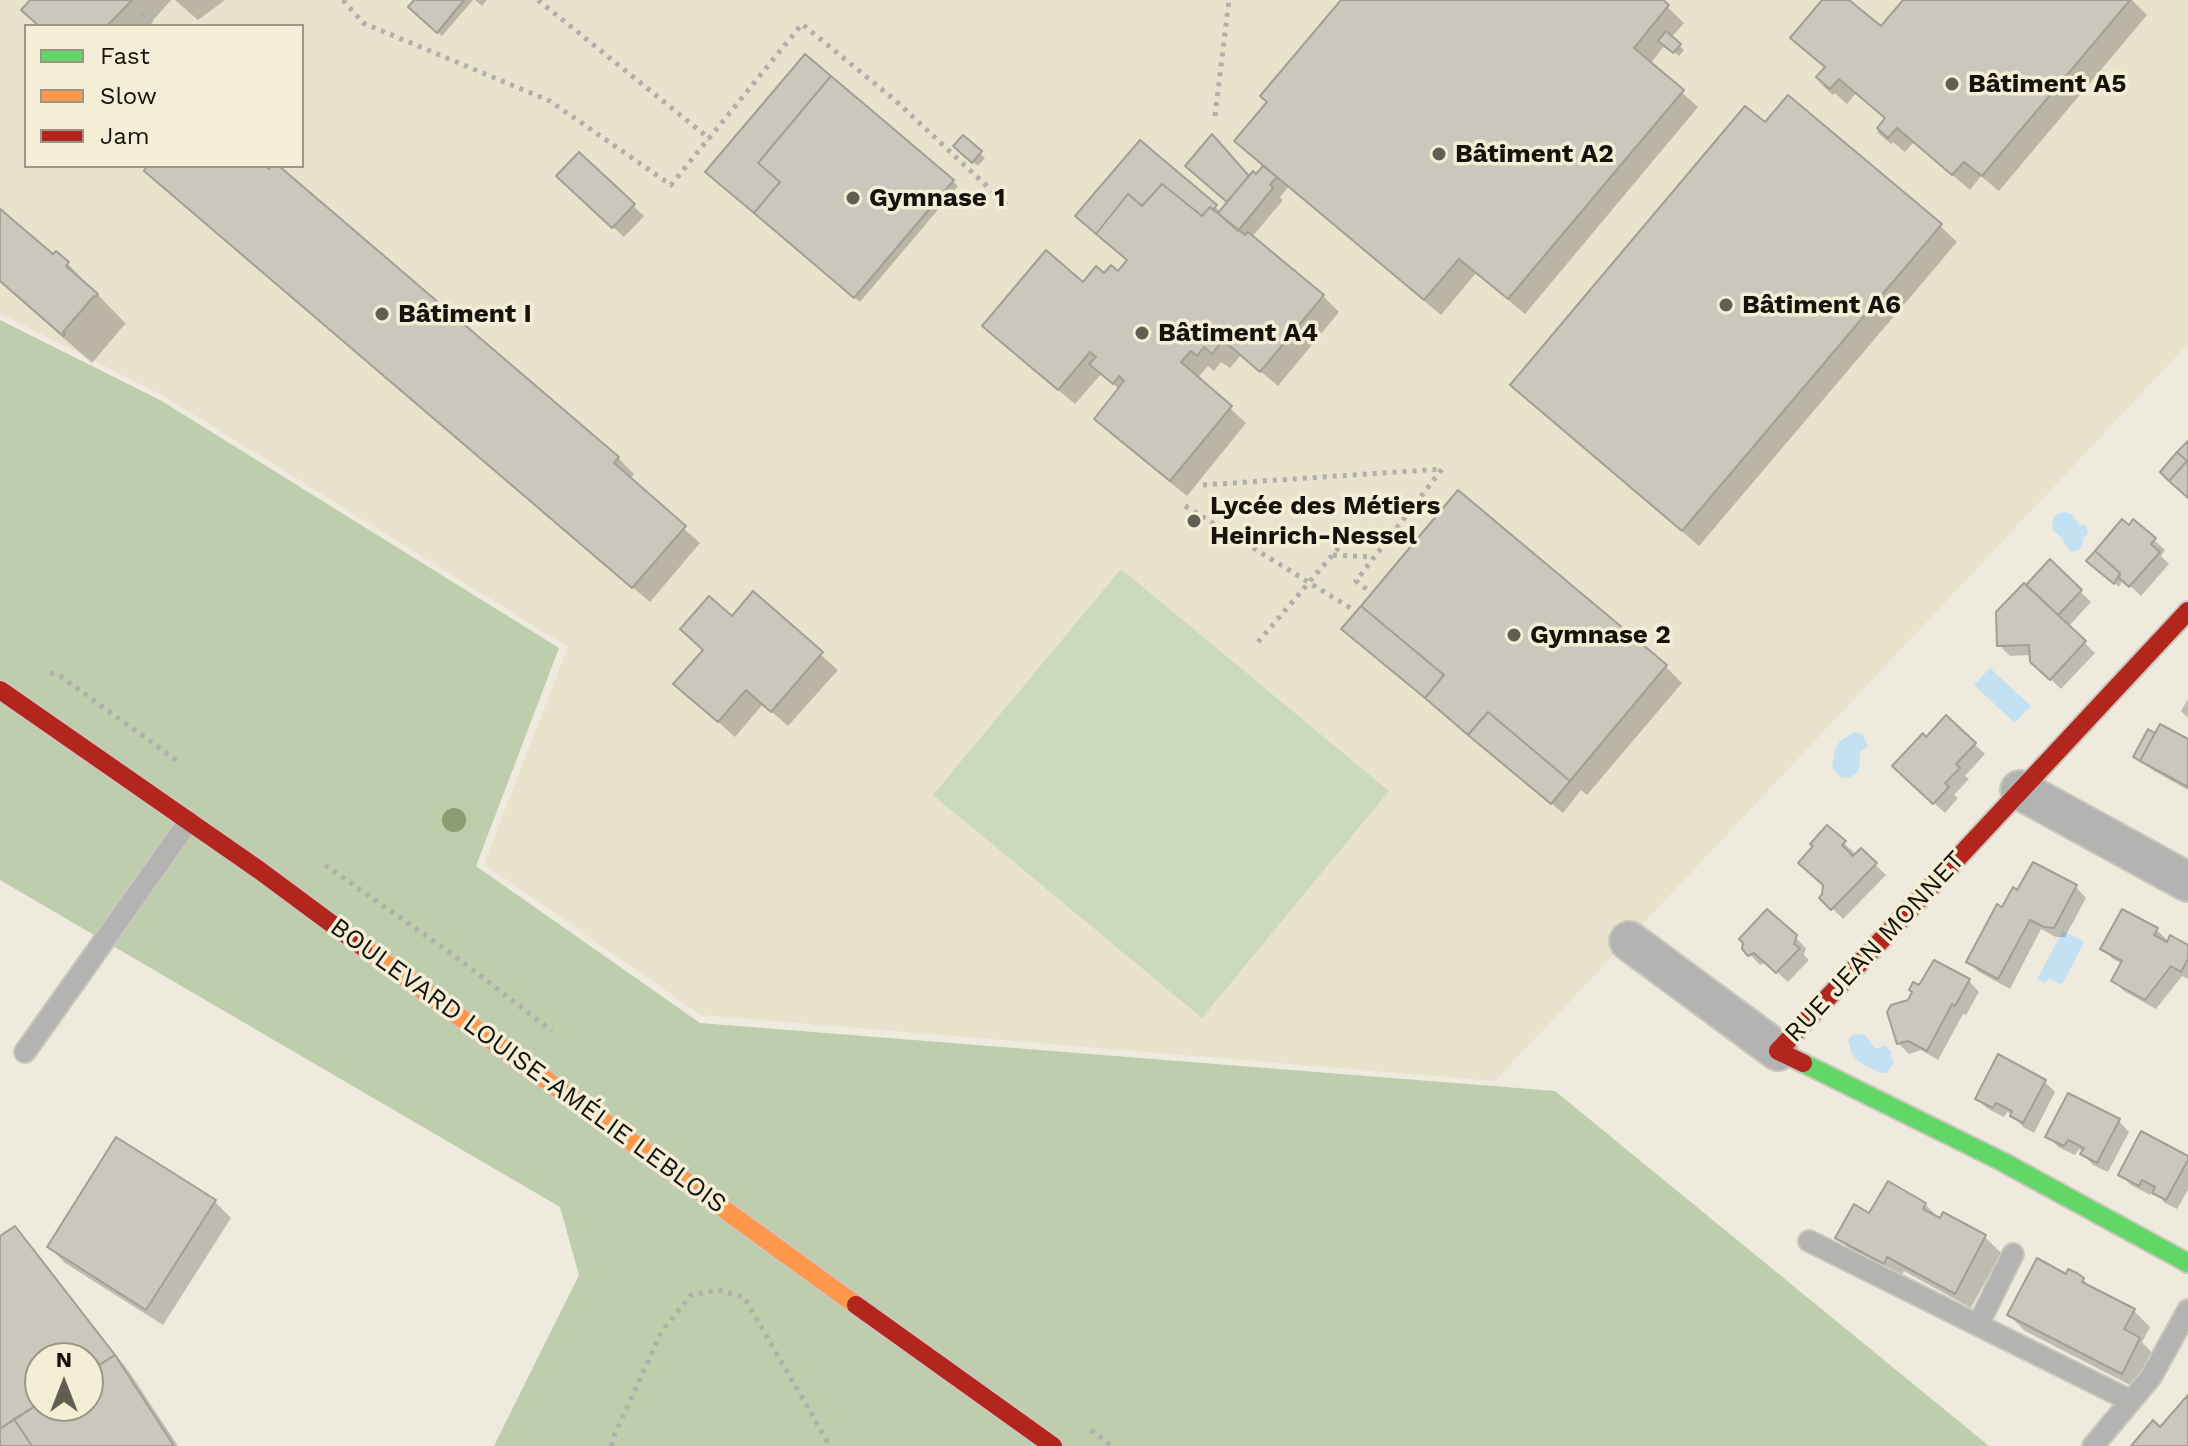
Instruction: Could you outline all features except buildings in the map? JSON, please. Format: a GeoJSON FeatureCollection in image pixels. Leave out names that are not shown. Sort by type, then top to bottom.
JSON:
{"type":"FeatureCollection","features":[{"type":"Feature","properties":{"kind":"main road","name":"RUE JEAN MONNET"},"geometry":{"type":"LineString","coordinates":[[2188,611],[1778,1051],[2003,1162],[2188,1263]]}},
{"type":"Feature","properties":{"kind":"main road","name":"BOULEVARD LOUISE-AMÉLIE LEBLOIS"},"geometry":{"type":"LineString","coordinates":[[0,690],[443,1003],[691,1187],[1053,1446]]}},
{"type":"Feature","properties":{"kind":"street"},"geometry":{"type":"LineString","coordinates":[[2020,790],[2188,882]]}},
{"type":"Feature","properties":{"kind":"street"},"geometry":{"type":"LineString","coordinates":[[1629,941],[1778,1051]]}},
{"type":"Feature","properties":{"kind":"lane"},"geometry":{"type":"LineString","coordinates":[[25,1052],[189,821]]}},
{"type":"Feature","properties":{"kind":"lane"},"geometry":{"type":"LineString","coordinates":[[1809,1241],[2131,1401]]}},
{"type":"Feature","properties":{"kind":"lane"},"geometry":{"type":"LineString","coordinates":[[1978,1325],[2013,1254]]}},
{"type":"Feature","properties":{"kind":"lane"},"geometry":{"type":"LineString","coordinates":[[2093,1446],[2151,1377],[2188,1310]]}},
{"type":"Feature","properties":{"kind":"path"},"geometry":{"type":"LineString","coordinates":[[343,0],[363,23],[550,101],[671,185],[802,24],[896,101],[1007,205]]}},
{"type":"Feature","properties":{"kind":"path"},"geometry":{"type":"LineString","coordinates":[[538,0],[710,139]]}},
{"type":"Feature","properties":{"kind":"path"},"geometry":{"type":"LineString","coordinates":[[1215,116],[1229,0]]}},
{"type":"Feature","properties":{"kind":"path"},"geometry":{"type":"LineString","coordinates":[[141,14],[153,24]]}},
{"type":"Feature","properties":{"kind":"path"},"geometry":{"type":"LineString","coordinates":[[1203,485],[1442,469],[1356,581],[1369,591]]}},
{"type":"Feature","properties":{"kind":"path"},"geometry":{"type":"LineString","coordinates":[[1185,506],[1352,609]]}},
{"type":"Feature","properties":{"kind":"path"},"geometry":{"type":"LineString","coordinates":[[1258,642],[1341,545]]}},
{"type":"Feature","properties":{"kind":"path"},"geometry":{"type":"LineString","coordinates":[[1333,555],[1374,557]]}},
{"type":"Feature","properties":{"kind":"path"},"geometry":{"type":"LineString","coordinates":[[611,1446],[662,1331],[691,1295],[719,1290],[744,1297],[830,1446]]}},
{"type":"Feature","properties":{"kind":"shaded area","name":"Lycée des Métiers Heinrich-Nessel"},"geometry":{"type":"Polygon","coordinates":[[[0,0],[2188,0],[2188,344],[1495,1081],[701,1015],[484,864],[568,647],[164,396],[0,313],[0,0]]]}},
{"type":"Feature","properties":{"kind":"green space"},"geometry":{"type":"Polygon","coordinates":[[[0,320],[160,400],[559,648],[476,866],[700,1023],[1555,1091],[1989,1446],[494,1446],[579,1275],[560,1207],[0,880],[0,320]]]}},
{"type":"Feature","properties":{"kind":"green space"},"geometry":{"type":"Polygon","coordinates":[[[1121,569],[1389,791],[1202,1018],[933,795],[1121,569]]]}},
{"type":"Feature","properties":{"kind":"water"},"geometry":{"type":"Polygon","coordinates":[[[2059,513],[2072,515],[2080,525],[2085,525],[2088,534],[2079,550],[2070,552],[2052,529],[2053,518],[2059,513]]]}},
{"type":"Feature","properties":{"kind":"water"},"geometry":{"type":"Polygon","coordinates":[[[1990,668],[2031,706],[2015,723],[1974,685],[1990,668]]]}},
{"type":"Feature","properties":{"kind":"water"},"geometry":{"type":"Polygon","coordinates":[[[1855,732],[1863,735],[1868,746],[1860,752],[1857,773],[1849,778],[1840,777],[1832,767],[1835,749],[1840,741],[1855,732]]]}},
{"type":"Feature","properties":{"kind":"water"},"geometry":{"type":"Polygon","coordinates":[[[2063,931],[2084,942],[2062,985],[2049,978],[2045,983],[2037,979],[2063,931]]]}},
{"type":"Feature","properties":{"kind":"water"},"geometry":{"type":"Polygon","coordinates":[[[1861,1034],[1874,1047],[1878,1049],[1884,1045],[1891,1051],[1893,1064],[1886,1073],[1859,1062],[1852,1054],[1848,1040],[1852,1035],[1861,1034]]]}},
{"type":"Feature","properties":{"kind":"traffic: fast"},"geometry":{"type":"LineString","coordinates":[[1803,1063],[2003,1162],[2188,1263]]}},
{"type":"Feature","properties":{"kind":"traffic: slow"},"geometry":{"type":"LineString","coordinates":[[363,947],[856,1305]]}},
{"type":"Feature","properties":{"kind":"traffic: jam"},"geometry":{"type":"LineString","coordinates":[[1803,1063],[1778,1051],[2188,611]]}},
{"type":"Feature","properties":{"kind":"traffic: jam"},"geometry":{"type":"LineString","coordinates":[[0,690],[259,870],[363,947]]}},
{"type":"Feature","properties":{"kind":"traffic: jam"},"geometry":{"type":"LineString","coordinates":[[856,1305],[1053,1446]]}},
{"type":"Feature","properties":{"kind":"place","name":"Bâtiment A5"},"geometry":{"type":"Point","coordinates":[1952,84]}},
{"type":"Feature","properties":{"kind":"place","name":"Bâtiment A2"},"geometry":{"type":"Point","coordinates":[1439,154]}},
{"type":"Feature","properties":{"kind":"place","name":"Gymnase 1"},"geometry":{"type":"Point","coordinates":[853,198]}},
{"type":"Feature","properties":{"kind":"place","name":"Bâtiment A6"},"geometry":{"type":"Point","coordinates":[1726,305]}},
{"type":"Feature","properties":{"kind":"place","name":"Bâtiment I"},"geometry":{"type":"Point","coordinates":[382,314]}},
{"type":"Feature","properties":{"kind":"place","name":"Bâtiment A4"},"geometry":{"type":"Point","coordinates":[1142,333]}},
{"type":"Feature","properties":{"kind":"place","name":"Lycée des Métiers Heinrich-Nessel"},"geometry":{"type":"Point","coordinates":[1194,521]}},
{"type":"Feature","properties":{"kind":"place","name":"Gymnase 2"},"geometry":{"type":"Point","coordinates":[1514,635]}}]}
